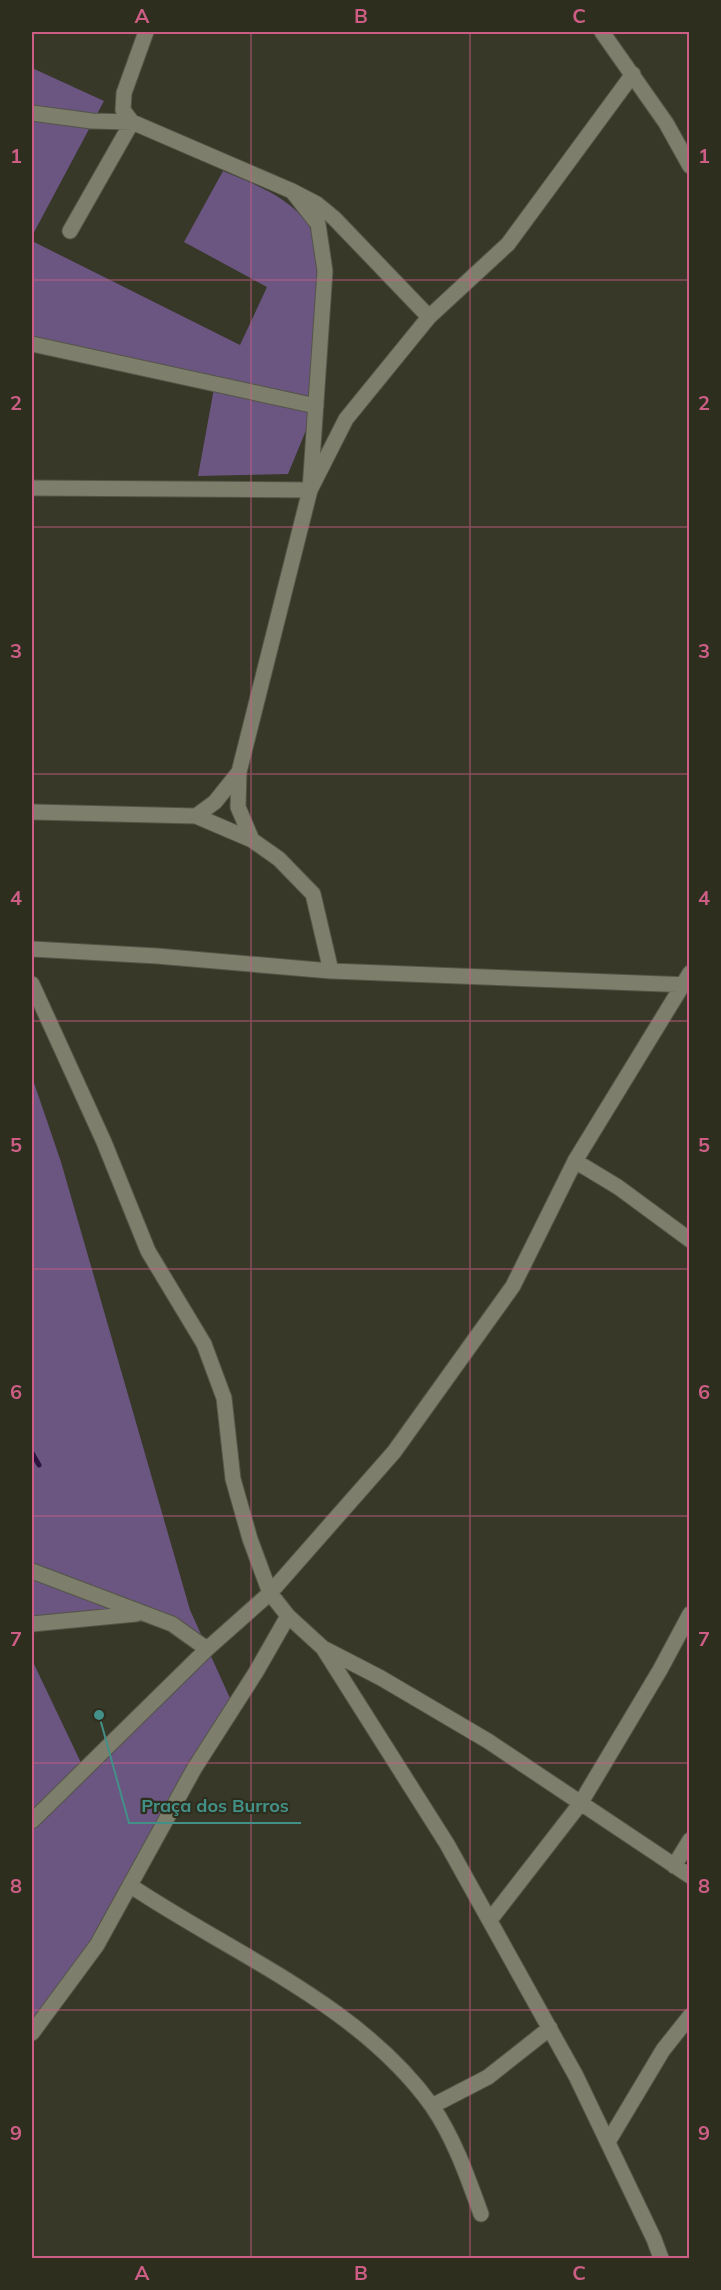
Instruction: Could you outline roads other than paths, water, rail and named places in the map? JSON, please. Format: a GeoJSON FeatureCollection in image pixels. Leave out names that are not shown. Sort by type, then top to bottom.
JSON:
{"type":"FeatureCollection","features":[{"type":"Feature","properties":{"kind":"street"},"geometry":{"type":"LineString","coordinates":[[132,122],[123,110],[124,93],[146,32]]}},
{"type":"Feature","properties":{"kind":"street"},"geometry":{"type":"LineString","coordinates":[[602,32],[666,123],[690,166]]}},
{"type":"Feature","properties":{"kind":"street"},"geometry":{"type":"LineString","coordinates":[[310,490],[346,419],[429,317],[507,244],[633,74]]}},
{"type":"Feature","properties":{"kind":"street"},"geometry":{"type":"LineString","coordinates":[[32,112],[92,121],[132,122],[292,191],[317,204],[334,218],[429,317]]}},
{"type":"Feature","properties":{"kind":"street"},"geometry":{"type":"LineString","coordinates":[[70,231],[132,122]]}},
{"type":"Feature","properties":{"kind":"street"},"geometry":{"type":"LineString","coordinates":[[252,840],[238,807],[239,772],[310,490],[326,271],[318,224],[292,191]]}},
{"type":"Feature","properties":{"kind":"street"},"geometry":{"type":"LineString","coordinates":[[32,344],[316,406]]}},
{"type":"Feature","properties":{"kind":"street"},"geometry":{"type":"LineString","coordinates":[[32,488],[310,490]]}},
{"type":"Feature","properties":{"kind":"street"},"geometry":{"type":"LineString","coordinates":[[196,816],[215,802],[239,772]]}},
{"type":"Feature","properties":{"kind":"street"},"geometry":{"type":"LineString","coordinates":[[32,812],[196,816],[252,840],[279,859],[313,894],[331,971]]}},
{"type":"Feature","properties":{"kind":"street"},"geometry":{"type":"LineString","coordinates":[[32,949],[157,956],[331,971],[687,981]]}},
{"type":"Feature","properties":{"kind":"street"},"geometry":{"type":"LineString","coordinates":[[32,1821],[207,1649],[270,1593],[394,1452],[513,1286],[575,1161],[687,981]]}},
{"type":"Feature","properties":{"kind":"street"},"geometry":{"type":"LineString","coordinates":[[32,984],[104,1142],[148,1251],[204,1344],[224,1398],[233,1479],[250,1539],[270,1593],[288,1616],[323,1648],[381,1678],[488,1741],[690,1876]]}},
{"type":"Feature","properties":{"kind":"street"},"geometry":{"type":"LineString","coordinates":[[575,1161],[618,1187],[690,1240]]}},
{"type":"Feature","properties":{"kind":"street"},"geometry":{"type":"LineString","coordinates":[[32,1571],[140,1614],[172,1624],[207,1649]]}},
{"type":"Feature","properties":{"kind":"street"},"geometry":{"type":"LineString","coordinates":[[32,1624],[140,1614]]}},
{"type":"Feature","properties":{"kind":"street"},"geometry":{"type":"LineString","coordinates":[[490,1920],[580,1804],[660,1670],[690,1614]]}},
{"type":"Feature","properties":{"kind":"street"},"geometry":{"type":"LineString","coordinates":[[32,2033],[97,1945],[194,1769],[256,1672],[288,1616]]}},
{"type":"Feature","properties":{"kind":"street"},"geometry":{"type":"LineString","coordinates":[[323,1648],[447,1844],[550,2028],[608,2142],[654,2239],[661,2259]]}},
{"type":"Feature","properties":{"kind":"street"},"geometry":{"type":"LineString","coordinates":[[674,1866],[690,1840]]}},
{"type":"Feature","properties":{"kind":"street"},"geometry":{"type":"LineString","coordinates":[[131,1886],[171,1913],[244,1953],[309,1994],[393,2061],[432,2106],[452,2143],[481,2214]]}},
{"type":"Feature","properties":{"kind":"street"},"geometry":{"type":"LineString","coordinates":[[608,2142],[663,2050],[690,2016]]}},
{"type":"Feature","properties":{"kind":"street"},"geometry":{"type":"LineString","coordinates":[[432,2106],[488,2077],[550,2028]]}},
{"type":"Feature","properties":{"kind":"waterway"},"geometry":{"type":"LineString","coordinates":[[32,1453],[39,1465]]}},
{"type":"Feature","properties":{"kind":"place","name":"Praça dos Burros"},"geometry":{"type":"Point","coordinates":[99,1715]}}]}
